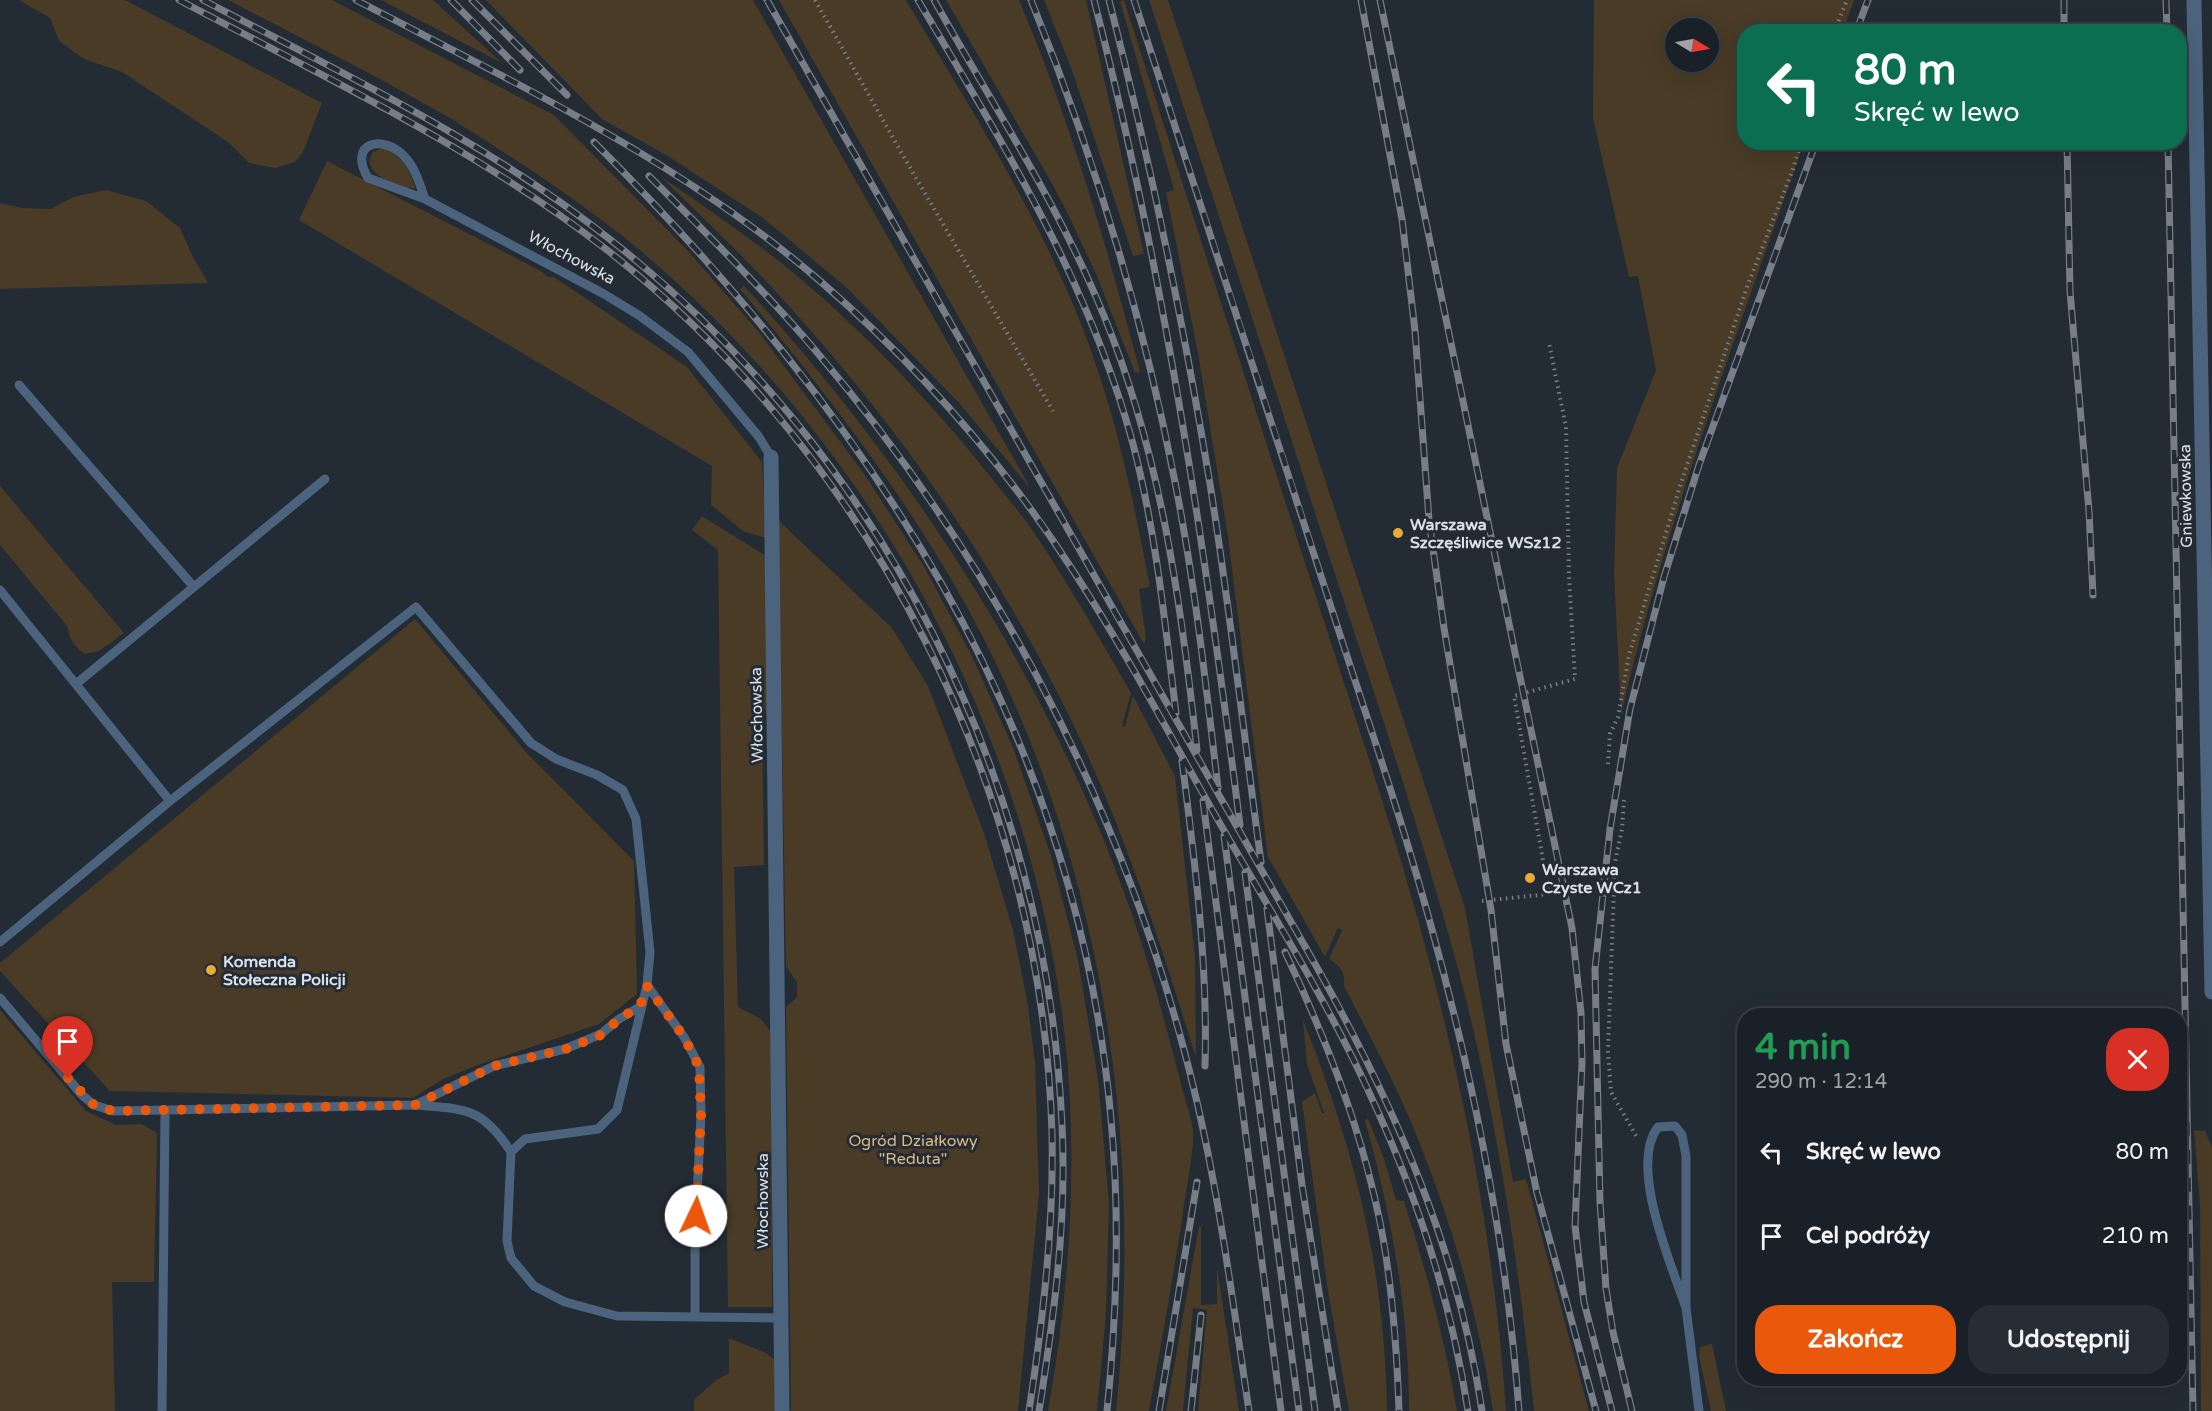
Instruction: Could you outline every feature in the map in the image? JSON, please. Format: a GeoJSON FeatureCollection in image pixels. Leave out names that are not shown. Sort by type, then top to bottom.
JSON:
{"type":"FeatureCollection","features":[{"type":"Feature","properties":{"kind":"street","name":"Gniewkowska"},"geometry":{"type":"LineString","coordinates":[[2194,0],[2212,992]]}},
{"type":"Feature","properties":{"kind":"street","name":"Włochowska"},"geometry":{"type":"LineString","coordinates":[[771,457],[782,1411]]}},
{"type":"Feature","properties":{"kind":"lane","name":"Włochowska"},"geometry":{"type":"LineString","coordinates":[[425,199],[405,157],[394,148],[384,144],[372,144],[366,147],[361,154],[361,166],[368,178],[425,199],[604,294],[666,335],[688,352],[759,437],[771,457]]}},
{"type":"Feature","properties":{"kind":"lane"},"geometry":{"type":"LineString","coordinates":[[19,385],[193,586]]}},
{"type":"Feature","properties":{"kind":"lane"},"geometry":{"type":"LineString","coordinates":[[76,684],[325,479]]}},
{"type":"Feature","properties":{"kind":"lane"},"geometry":{"type":"LineString","coordinates":[[0,590],[170,801]]}},
{"type":"Feature","properties":{"kind":"lane"},"geometry":{"type":"LineString","coordinates":[[0,942],[170,801],[416,608],[531,743],[556,759],[597,775],[623,790],[636,819],[650,952],[647,986],[640,1006],[617,1110],[598,1129],[525,1139],[511,1152]]}},
{"type":"Feature","properties":{"kind":"lane"},"geometry":{"type":"LineString","coordinates":[[647,986],[684,1037],[699,1067],[701,1115],[695,1236],[695,1315]]}},
{"type":"Feature","properties":{"kind":"lane"},"geometry":{"type":"LineString","coordinates":[[0,998],[82,1095],[94,1105],[113,1111],[415,1105],[463,1109],[487,1122],[499,1133],[511,1152],[507,1241],[511,1258],[534,1286],[565,1302],[617,1316],[695,1315],[780,1318]]}},
{"type":"Feature","properties":{"kind":"lane"},"geometry":{"type":"LineString","coordinates":[[415,1105],[494,1066],[566,1049],[601,1035],[619,1019],[640,1006]]}},
{"type":"Feature","properties":{"kind":"lane"},"geometry":{"type":"LineString","coordinates":[[162,1411],[165,1111]]}},
{"type":"Feature","properties":{"kind":"lane"},"geometry":{"type":"LineString","coordinates":[[1686,1308],[1650,1201],[1649,1158],[1653,1134],[1658,1127],[1675,1126],[1682,1135],[1686,1156],[1686,1308],[1699,1411]]}},
{"type":"Feature","properties":{"kind":"path"},"geometry":{"type":"LineString","coordinates":[[815,0],[1053,411]]}},
{"type":"Feature","properties":{"kind":"path"},"geometry":{"type":"LineString","coordinates":[[1837,24],[1846,0]]}},
{"type":"Feature","properties":{"kind":"path"},"geometry":{"type":"LineString","coordinates":[[1608,764],[1610,734],[1618,717],[1629,655],[1677,493],[1747,287],[1799,150]]}},
{"type":"Feature","properties":{"kind":"path"},"geometry":{"type":"LineString","coordinates":[[1482,901],[1549,894],[1514,696],[1575,679],[1569,576],[1566,427],[1549,343]]}},
{"type":"Feature","properties":{"kind":"path"},"geometry":{"type":"LineString","coordinates":[[1624,800],[1615,873],[1608,1051],[1611,1092],[1649,1158]]}},
{"type":"Feature","properties":{"kind":"green space"},"geometry":{"type":"Polygon","coordinates":[[[19,0],[125,0],[322,103],[303,152],[295,162],[275,168],[249,163],[228,142],[122,72],[84,59],[59,41],[50,18],[19,0]]]}},
{"type":"Feature","properties":{"kind":"green space"},"geometry":{"type":"Polygon","coordinates":[[[228,0],[332,0],[554,115],[688,251],[758,331],[865,475],[923,565],[971,654],[1014,750],[1051,856],[1078,960],[1098,1079],[1109,1203],[1106,1314],[1097,1411],[1048,1411],[1064,1301],[1071,1189],[1069,1078],[1055,968],[1031,863],[998,760],[956,660],[905,565],[846,474],[780,389],[706,310],[625,238],[544,179],[448,117],[362,69],[228,0]]]}},
{"type":"Feature","properties":{"kind":"green space"},"geometry":{"type":"Polygon","coordinates":[[[381,0],[433,0],[502,63],[381,0]]]}},
{"type":"Feature","properties":{"kind":"green space"},"geometry":{"type":"Polygon","coordinates":[[[486,0],[753,0],[1031,489],[959,403],[847,288],[763,218],[666,155],[602,119],[486,0]]]}},
{"type":"Feature","properties":{"kind":"green space"},"geometry":{"type":"Polygon","coordinates":[[[779,0],[906,0],[1008,172],[1054,261],[1102,382],[1132,498],[1150,587],[1139,589],[1146,638],[1144,644],[779,0]]]}},
{"type":"Feature","properties":{"kind":"green space"},"geometry":{"type":"Polygon","coordinates":[[[946,0],[1019,0],[1071,137],[1140,372],[1135,373],[1097,276],[1069,216],[946,0]]]}},
{"type":"Feature","properties":{"kind":"green space"},"geometry":{"type":"Polygon","coordinates":[[[1044,0],[1086,0],[1144,254],[1133,256],[1073,73],[1044,0]]]}},
{"type":"Feature","properties":{"kind":"green space"},"geometry":{"type":"Polygon","coordinates":[[[1124,0],[1421,929],[1459,1083],[1480,1192],[1496,1301],[1506,1411],[1493,1411],[1481,1343],[1455,1244],[1413,1126],[1395,1085],[1344,986],[1341,970],[1329,959],[1342,930],[1338,928],[1325,957],[1268,857],[1228,537],[1198,353],[1166,192],[1174,190],[1120,1],[1124,0]]]}},
{"type":"Feature","properties":{"kind":"green space"},"geometry":{"type":"Polygon","coordinates":[[[1149,0],[1168,0],[1465,908],[1513,1182],[1526,1179],[1589,1411],[1534,1411],[1514,1246],[1496,1137],[1460,976],[1396,760],[1149,0]]]}},
{"type":"Feature","properties":{"kind":"green space"},"geometry":{"type":"Polygon","coordinates":[[[1594,0],[1854,0],[1845,24],[1737,24],[1737,150],[1802,150],[1729,355],[1682,497],[1639,641],[1621,714],[1614,574],[1617,468],[1656,370],[1638,276],[1629,277],[1593,118],[1594,0]]]}},
{"type":"Feature","properties":{"kind":"green space"},"geometry":{"type":"Polygon","coordinates":[[[382,148],[399,158],[407,168],[413,180],[414,189],[387,180],[376,173],[369,161],[373,152],[382,148]]]}},
{"type":"Feature","properties":{"kind":"green space"},"geometry":{"type":"Polygon","coordinates":[[[327,161],[541,271],[548,277],[554,277],[687,367],[762,462],[766,538],[743,531],[711,505],[712,466],[299,220],[327,161]]]}},
{"type":"Feature","properties":{"kind":"green space"},"geometry":{"type":"Polygon","coordinates":[[[660,176],[780,262],[871,343],[941,418],[1004,494],[1035,534],[1073,593],[1131,693],[1122,726],[1125,727],[1133,696],[1175,776],[1195,957],[1196,1058],[1146,903],[1102,789],[1055,687],[984,563],[945,503],[903,445],[813,333],[765,280],[660,176]]]}},
{"type":"Feature","properties":{"kind":"green space"},"geometry":{"type":"Polygon","coordinates":[[[106,190],[146,201],[180,228],[208,283],[0,289],[0,203],[22,208],[51,209],[73,197],[106,190]]]}},
{"type":"Feature","properties":{"kind":"green space"},"geometry":{"type":"Polygon","coordinates":[[[744,286],[813,365],[879,448],[940,535],[997,626],[1049,720],[1094,817],[1132,915],[1163,1016],[1193,1131],[1191,1161],[1179,1238],[1149,1411],[1116,1411],[1123,1316],[1124,1222],[1120,1128],[1109,1035],[1092,942],[1068,851],[1038,762],[1001,674],[975,622],[916,522],[849,426],[740,289],[744,286]]]}},
{"type":"Feature","properties":{"kind":"green space"},"geometry":{"type":"Polygon","coordinates":[[[0,486],[124,633],[99,651],[85,654],[75,645],[67,626],[0,545],[0,486]]]}},
{"type":"Feature","properties":{"kind":"green space"},"geometry":{"type":"Polygon","coordinates":[[[702,516],[766,556],[767,711],[762,711],[764,865],[734,867],[738,1007],[761,1019],[772,1033],[772,1307],[728,1307],[718,550],[692,530],[702,516]]]}},
{"type":"Feature","properties":{"kind":"green space","name":"Ogród Działkowy \"Reduta\""},"geometry":{"type":"Polygon","coordinates":[[[778,520],[892,628],[928,686],[984,833],[1013,930],[1027,1000],[1035,1062],[1039,1194],[1018,1411],[791,1411],[786,1007],[797,997],[797,982],[786,967],[778,520]]]}},
{"type":"Feature","properties":{"kind":"green space"},"geometry":{"type":"Polygon","coordinates":[[[415,619],[524,750],[634,861],[637,994],[599,1024],[443,1079],[413,1098],[110,1091],[0,971],[0,963],[415,619]]]}},
{"type":"Feature","properties":{"kind":"green space"},"geometry":{"type":"Polygon","coordinates":[[[0,1010],[86,1111],[116,1125],[142,1124],[157,1133],[154,1282],[112,1282],[115,1411],[0,1411],[0,1010]]]}},
{"type":"Feature","properties":{"kind":"green space"},"geometry":{"type":"Polygon","coordinates":[[[1303,1020],[1338,1116],[1364,1211],[1380,1308],[1387,1411],[1349,1411],[1328,1291],[1302,1102],[1315,1093],[1322,1113],[1324,1113],[1307,1064],[1303,1020]]]}},
{"type":"Feature","properties":{"kind":"green space"},"geometry":{"type":"Polygon","coordinates":[[[1368,1118],[1384,1159],[1396,1200],[1404,1201],[1412,1227],[1441,1332],[1457,1411],[1409,1411],[1406,1337],[1397,1264],[1383,1192],[1365,1121],[1368,1118]]]}},
{"type":"Feature","properties":{"kind":"green space"},"geometry":{"type":"Polygon","coordinates":[[[2194,1130],[2205,1131],[2212,1147],[2212,1411],[2201,1411],[2200,1206],[2194,1130]]]}},
{"type":"Feature","properties":{"kind":"green space"},"geometry":{"type":"Polygon","coordinates":[[[1199,1226],[1201,1226],[1201,1305],[1217,1304],[1217,1267],[1239,1411],[1198,1411],[1207,1310],[1193,1308],[1183,1411],[1166,1411],[1199,1226]]]}},
{"type":"Feature","properties":{"kind":"green space"},"geometry":{"type":"Polygon","coordinates":[[[729,1338],[766,1353],[775,1360],[775,1411],[694,1411],[694,1400],[716,1380],[729,1373],[729,1338]]]}},
{"type":"Feature","properties":{"kind":"green space"},"geometry":{"type":"Polygon","coordinates":[[[1712,1344],[1726,1411],[1711,1411],[1699,1356],[1700,1347],[1712,1344]]]}},
{"type":"Feature","properties":{"kind":"railway"},"geometry":{"type":"LineString","coordinates":[[179,0],[344,86],[452,146],[557,213],[607,250],[702,334],[788,428],[862,532],[926,642],[977,759],[1016,881],[1041,1006],[1052,1133],[1051,1203],[1043,1307],[1029,1411]]}},
{"type":"Feature","properties":{"kind":"railway"},"geometry":{"type":"LineString","coordinates":[[203,0],[414,111],[465,141],[565,205],[612,241],[709,327],[795,421],[870,524],[933,634],[985,750],[1023,872],[1049,997],[1062,1125],[1063,1197],[1050,1340],[1039,1411]]}},
{"type":"Feature","properties":{"kind":"railway"},"geometry":{"type":"LineString","coordinates":[[356,0],[597,127],[712,199],[767,238],[820,281],[890,346],[956,416],[1017,490],[1072,569],[1147,693],[1334,1021],[1351,1055],[1385,1129],[1430,1247],[1452,1328],[1468,1411]]}},
{"type":"Feature","properties":{"kind":"railway"},"geometry":{"type":"LineString","coordinates":[[451,0],[520,70]]}},
{"type":"Feature","properties":{"kind":"railway"},"geometry":{"type":"LineString","coordinates":[[472,0],[567,95]]}},
{"type":"Feature","properties":{"kind":"railway"},"geometry":{"type":"LineString","coordinates":[[767,0],[1319,971],[1374,1076],[1399,1129],[1440,1238],[1457,1294],[1482,1411]]}},
{"type":"Feature","properties":{"kind":"railway"},"geometry":{"type":"LineString","coordinates":[[918,0],[1041,215],[1093,326],[1115,384],[1133,444],[1148,510],[1176,713]]}},
{"type":"Feature","properties":{"kind":"railway"},"geometry":{"type":"LineString","coordinates":[[934,0],[1067,234],[1104,316],[1124,368],[1154,475],[1166,530],[1184,639],[1197,750]]}},
{"type":"Feature","properties":{"kind":"railway"},"geometry":{"type":"LineString","coordinates":[[1031,0],[1096,178],[1148,359],[1175,482],[1188,558],[1200,635],[1218,788]]}},
{"type":"Feature","properties":{"kind":"railway"},"geometry":{"type":"LineString","coordinates":[[1094,0],[1119,102],[1162,307],[1197,513],[1240,825]]}},
{"type":"Feature","properties":{"kind":"railway"},"geometry":{"type":"LineString","coordinates":[[1109,0],[1152,180],[1200,423],[1224,578],[1261,862]]}},
{"type":"Feature","properties":{"kind":"railway"},"geometry":{"type":"LineString","coordinates":[[1134,0],[1383,767],[1431,926],[1462,1046],[1487,1167],[1506,1288],[1519,1411]]}},
{"type":"Feature","properties":{"kind":"railway"},"geometry":{"type":"LineString","coordinates":[[1361,0],[1402,219],[1415,331],[1429,520],[1444,628],[1491,910],[1506,1044],[1537,1193],[1596,1411]]}},
{"type":"Feature","properties":{"kind":"railway"},"geometry":{"type":"LineString","coordinates":[[1380,0],[1572,928],[1581,1013],[1582,1063],[1575,1226],[1584,1302],[1612,1411]]}},
{"type":"Feature","properties":{"kind":"railway"},"geometry":{"type":"LineString","coordinates":[[1859,24],[1868,0]]}},
{"type":"Feature","properties":{"kind":"railway"},"geometry":{"type":"LineString","coordinates":[[2064,0],[2064,24]]}},
{"type":"Feature","properties":{"kind":"railway"},"geometry":{"type":"LineString","coordinates":[[2166,0],[2167,24]]}},
{"type":"Feature","properties":{"kind":"railway"},"geometry":{"type":"LineString","coordinates":[[594,142],[693,247],[785,355],[869,467],[942,585],[1004,708],[1054,838],[1090,974],[1111,1119],[1116,1192],[1115,1302],[1107,1411]]}},
{"type":"Feature","properties":{"kind":"railway"},"geometry":{"type":"LineString","coordinates":[[1632,1411],[1613,1332],[1606,1289],[1600,1202],[1595,969],[1610,829],[1630,709],[1664,577],[1699,465],[1813,150]]}},
{"type":"Feature","properties":{"kind":"railway"},"geometry":{"type":"LineString","coordinates":[[2067,150],[2070,291],[2089,511],[2093,595]]}},
{"type":"Feature","properties":{"kind":"railway"},"geometry":{"type":"LineString","coordinates":[[2168,150],[2185,1008]]}},
{"type":"Feature","properties":{"kind":"railway"},"geometry":{"type":"LineString","coordinates":[[649,176],[775,305],[878,428],[936,509],[990,593],[1038,679],[1083,769],[1122,860],[1155,954],[1184,1050],[1214,1184],[1249,1411]]}},
{"type":"Feature","properties":{"kind":"railway"},"geometry":{"type":"LineString","coordinates":[[1182,761],[1196,875],[1202,951],[1205,1066]]}},
{"type":"Feature","properties":{"kind":"railway"},"geometry":{"type":"LineString","coordinates":[[1203,801],[1281,1411]]}},
{"type":"Feature","properties":{"kind":"railway"},"geometry":{"type":"LineString","coordinates":[[1224,836],[1299,1411]]}},
{"type":"Feature","properties":{"kind":"railway"},"geometry":{"type":"LineString","coordinates":[[1245,873],[1315,1411]]}},
{"type":"Feature","properties":{"kind":"railway"},"geometry":{"type":"LineString","coordinates":[[1267,909],[1302,1185],[1338,1411]]}},
{"type":"Feature","properties":{"kind":"railway"},"geometry":{"type":"LineString","coordinates":[[1285,952],[1330,1056],[1366,1164],[1383,1238],[1392,1302],[1399,1411]]}},
{"type":"Feature","properties":{"kind":"railway"},"geometry":{"type":"LineString","coordinates":[[2187,1106],[2193,1411]]}},
{"type":"Feature","properties":{"kind":"railway"},"geometry":{"type":"LineString","coordinates":[[1159,1411],[1197,1182]]}},
{"type":"Feature","properties":{"kind":"railway"},"geometry":{"type":"LineString","coordinates":[[1191,1411],[1201,1315]]}},
{"type":"Feature","properties":{"kind":"place","name":"Warszawa Szczęśliwice WSz12"},"geometry":{"type":"Point","coordinates":[1398,533]}},
{"type":"Feature","properties":{"kind":"place","name":"Warszawa Czyste WCz1"},"geometry":{"type":"Point","coordinates":[1530,878]}},
{"type":"Feature","properties":{"kind":"place","name":"Komenda Stołeczna Policji"},"geometry":{"type":"Point","coordinates":[211,970]}},
{"type":"Feature","properties":{"kind":"route"},"geometry":{"type":"LineString","coordinates":[[68,1078],[94,1105],[113,1111],[415,1105],[494,1066],[566,1049],[601,1035],[619,1019],[640,1006],[647,986],[684,1037],[699,1067],[701,1115],[696,1216]]}}]}
